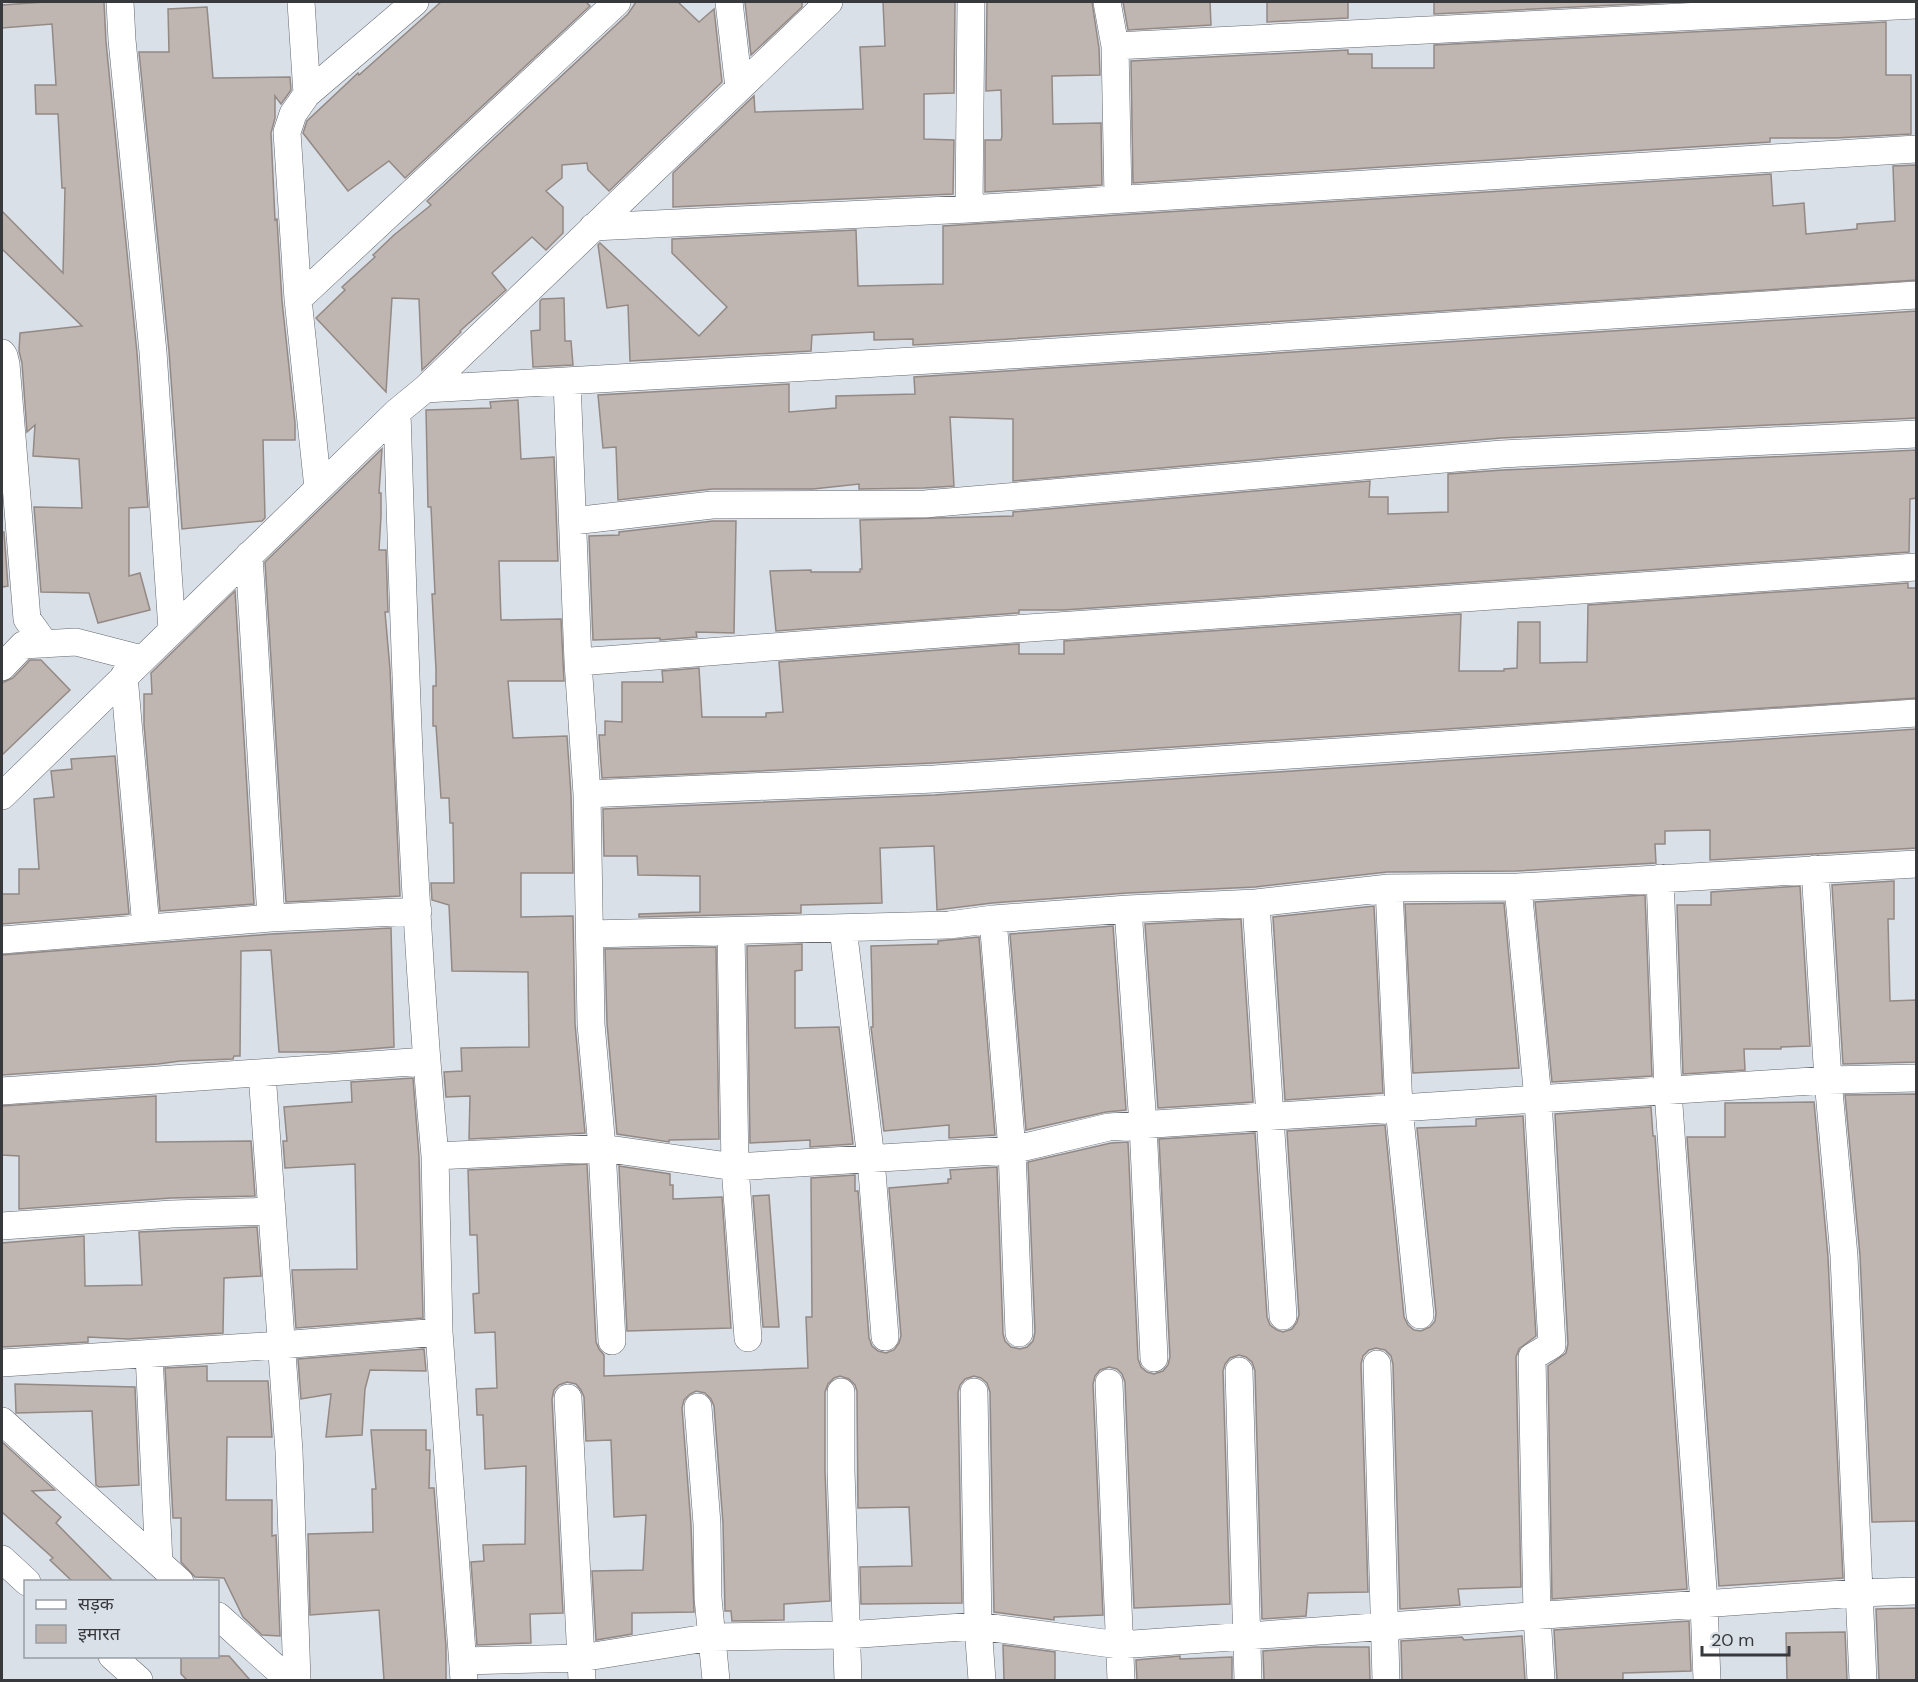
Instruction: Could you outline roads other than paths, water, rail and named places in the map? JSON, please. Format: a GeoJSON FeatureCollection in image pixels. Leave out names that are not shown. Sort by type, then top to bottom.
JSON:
{"type":"FeatureCollection","features":[{"type":"Feature","properties":{"kind":"street"},"geometry":{"type":"LineString","coordinates":[[120,2],[153,351],[172,630]]}},
{"type":"Feature","properties":{"kind":"street"},"geometry":{"type":"LineString","coordinates":[[301,2],[307,94]]}},
{"type":"Feature","properties":{"kind":"street"},"geometry":{"type":"LineString","coordinates":[[318,488],[298,299],[287,132],[293,114],[307,94],[415,2]]}},
{"type":"Feature","properties":{"kind":"street"},"geometry":{"type":"LineString","coordinates":[[298,299],[616,2]]}},
{"type":"Feature","properties":{"kind":"street"},"geometry":{"type":"LineString","coordinates":[[729,2],[739,88]]}},
{"type":"Feature","properties":{"kind":"street"},"geometry":{"type":"LineString","coordinates":[[969,209],[971,2]]}},
{"type":"Feature","properties":{"kind":"street"},"geometry":{"type":"LineString","coordinates":[[1107,2],[1115,46],[1118,198]]}},
{"type":"Feature","properties":{"kind":"street"},"geometry":{"type":"LineString","coordinates":[[2,796],[318,488],[397,412],[425,389],[825,3]]}},
{"type":"Feature","properties":{"kind":"street"},"geometry":{"type":"LineString","coordinates":[[1115,46],[1916,4]]}},
{"type":"Feature","properties":{"kind":"street"},"geometry":{"type":"LineString","coordinates":[[593,227],[969,209],[1917,148]]}},
{"type":"Feature","properties":{"kind":"street"},"geometry":{"type":"LineString","coordinates":[[425,389],[1156,346],[1917,295]]}},
{"type":"Feature","properties":{"kind":"street"},"geometry":{"type":"LineString","coordinates":[[2,353],[6,364],[27,619],[45,644]]}},
{"type":"Feature","properties":{"kind":"street"},"geometry":{"type":"LineString","coordinates":[[567,381],[578,662],[587,794],[591,1024],[602,1148],[612,1341]]}},
{"type":"Feature","properties":{"kind":"street"},"geometry":{"type":"LineString","coordinates":[[397,412],[408,747],[426,1061],[435,1156],[439,1332],[464,1671],[582,1669],[712,1637],[846,1635],[978,1626],[1119,1645],[1858,1593],[1917,1591]]}},
{"type":"Feature","properties":{"kind":"street"},"geometry":{"type":"LineString","coordinates":[[573,521],[712,505],[925,504],[1502,454],[1917,434]]}},
{"type":"Feature","properties":{"kind":"street"},"geometry":{"type":"LineString","coordinates":[[249,555],[271,918]]}},
{"type":"Feature","properties":{"kind":"street"},"geometry":{"type":"LineString","coordinates":[[578,662],[952,633],[1917,567]]}},
{"type":"Feature","properties":{"kind":"street"},"geometry":{"type":"LineString","coordinates":[[2,667],[23,645],[76,642],[133,668]]}},
{"type":"Feature","properties":{"kind":"street"},"geometry":{"type":"LineString","coordinates":[[133,668],[146,928]]}},
{"type":"Feature","properties":{"kind":"street"},"geometry":{"type":"LineString","coordinates":[[587,794],[934,779],[1917,713]]}},
{"type":"Feature","properties":{"kind":"street"},"geometry":{"type":"LineString","coordinates":[[590,934],[949,925],[1128,909],[1256,903],[1389,888],[1518,887],[1917,864]]}},
{"type":"Feature","properties":{"kind":"street"},"geometry":{"type":"LineString","coordinates":[[1815,869],[1828,1080],[1844,1256],[1863,1680]]}},
{"type":"Feature","properties":{"kind":"street"},"geometry":{"type":"LineString","coordinates":[[1660,878],[1668,1091],[1704,1604],[1707,1680]]}},
{"type":"Feature","properties":{"kind":"street"},"geometry":{"type":"LineString","coordinates":[[1518,887],[1538,1099],[1552,1345],[1532,1357],[1537,1616],[1541,1680]]}},
{"type":"Feature","properties":{"kind":"street"},"geometry":{"type":"LineString","coordinates":[[1389,888],[1399,1108],[1420,1315]]}},
{"type":"Feature","properties":{"kind":"street"},"geometry":{"type":"LineString","coordinates":[[1256,903],[1282,1316]]}},
{"type":"Feature","properties":{"kind":"street"},"geometry":{"type":"LineString","coordinates":[[1128,909],[1143,1125],[1154,1358]]}},
{"type":"Feature","properties":{"kind":"street"},"geometry":{"type":"LineString","coordinates":[[2,940],[271,918],[418,911]]}},
{"type":"Feature","properties":{"kind":"street"},"geometry":{"type":"LineString","coordinates":[[993,920],[1012,1150],[1019,1333]]}},
{"type":"Feature","properties":{"kind":"street"},"geometry":{"type":"LineString","coordinates":[[843,928],[871,1159],[885,1337]]}},
{"type":"Feature","properties":{"kind":"street"},"geometry":{"type":"LineString","coordinates":[[731,932],[735,1167],[748,1338]]}},
{"type":"Feature","properties":{"kind":"street"},"geometry":{"type":"LineString","coordinates":[[2,1091],[426,1061]]}},
{"type":"Feature","properties":{"kind":"street"},"geometry":{"type":"LineString","coordinates":[[262,1073],[289,1451],[297,1680]]}},
{"type":"Feature","properties":{"kind":"street"},"geometry":{"type":"LineString","coordinates":[[435,1156],[602,1148],[735,1167],[1012,1150],[1108,1127],[1828,1080],[1917,1078]]}},
{"type":"Feature","properties":{"kind":"street"},"geometry":{"type":"LineString","coordinates":[[2,1226],[172,1214],[272,1211]]}},
{"type":"Feature","properties":{"kind":"street"},"geometry":{"type":"LineString","coordinates":[[2,1363],[439,1332]]}},
{"type":"Feature","properties":{"kind":"street"},"geometry":{"type":"LineString","coordinates":[[149,1354],[159,1563]]}},
{"type":"Feature","properties":{"kind":"street"},"geometry":{"type":"LineString","coordinates":[[1377,1364],[1386,1680]]}},
{"type":"Feature","properties":{"kind":"street"},"geometry":{"type":"LineString","coordinates":[[1239,1371],[1248,1680]]}},
{"type":"Feature","properties":{"kind":"street"},"geometry":{"type":"LineString","coordinates":[[1109,1383],[1121,1680]]}},
{"type":"Feature","properties":{"kind":"street"},"geometry":{"type":"LineString","coordinates":[[841,1392],[848,1680]]}},
{"type":"Feature","properties":{"kind":"street"},"geometry":{"type":"LineString","coordinates":[[974,1392],[978,1626],[982,1680]]}},
{"type":"Feature","properties":{"kind":"street"},"geometry":{"type":"LineString","coordinates":[[568,1398],[582,1669]]}},
{"type":"Feature","properties":{"kind":"street"},"geometry":{"type":"LineString","coordinates":[[698,1407],[716,1680]]}},
{"type":"Feature","properties":{"kind":"street"},"geometry":{"type":"LineString","coordinates":[[2,1421],[179,1580]]}},
{"type":"Feature","properties":{"kind":"street"},"geometry":{"type":"LineString","coordinates":[[2,1559],[26,1580]]}},
{"type":"Feature","properties":{"kind":"street"},"geometry":{"type":"LineString","coordinates":[[219,1617],[289,1680]]}},
{"type":"Feature","properties":{"kind":"street"},"geometry":{"type":"LineString","coordinates":[[114,1658],[140,1680]]}}]}
